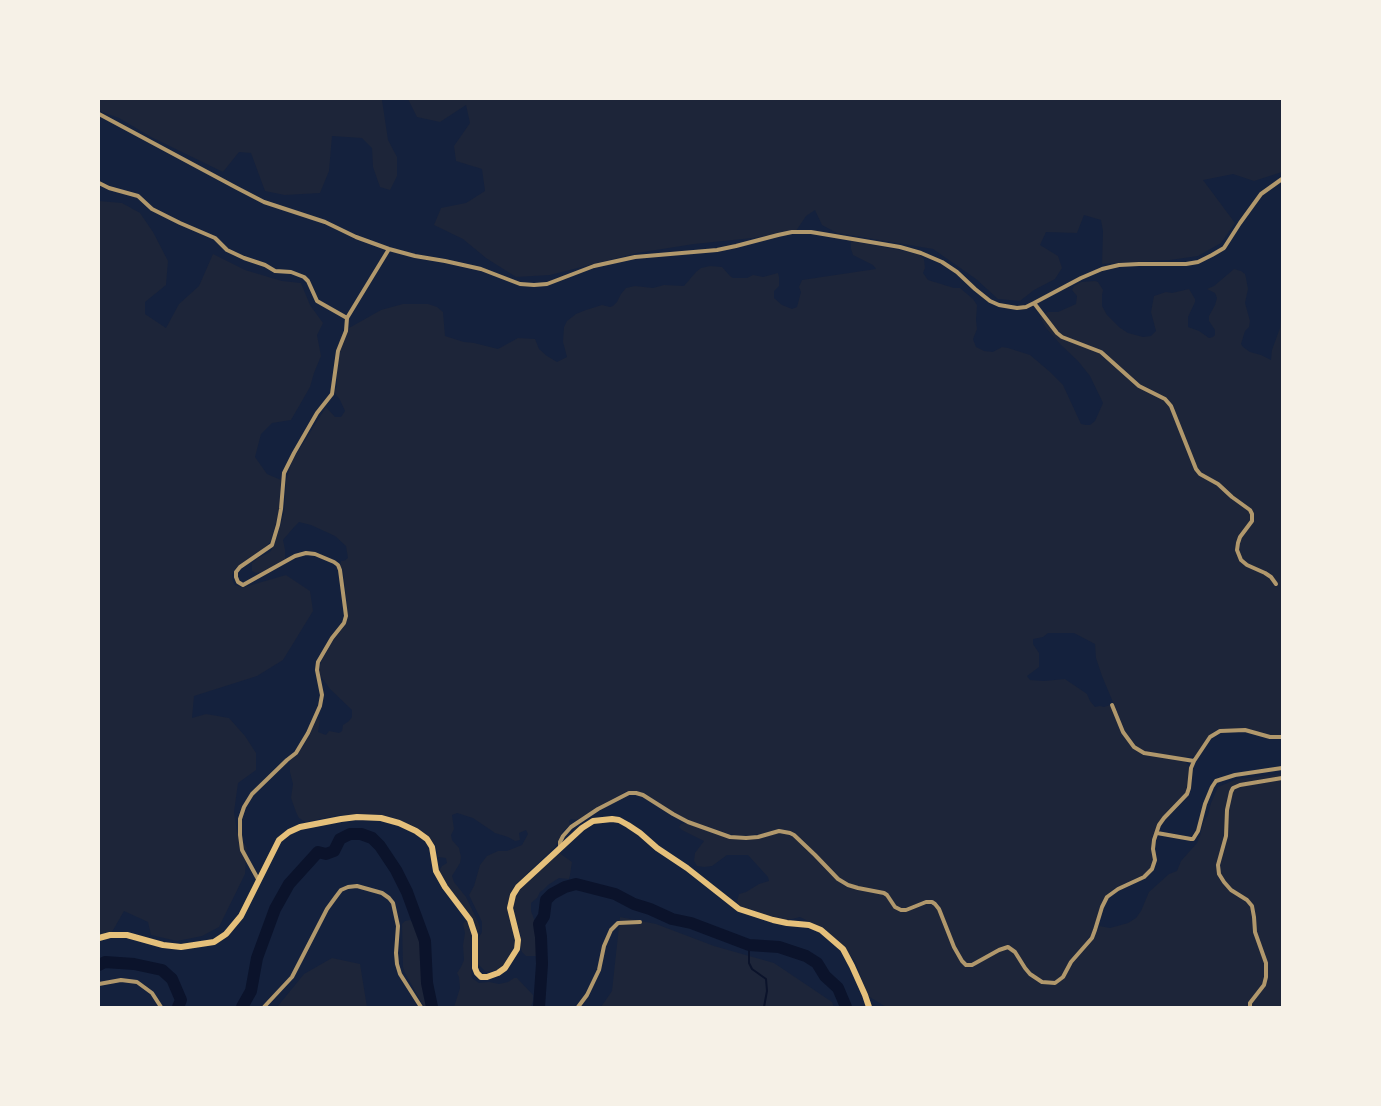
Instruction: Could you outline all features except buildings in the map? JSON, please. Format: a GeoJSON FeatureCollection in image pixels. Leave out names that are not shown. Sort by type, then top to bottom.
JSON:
{"type":"FeatureCollection","features":[{"type":"Feature","properties":{"kind":"main road"},"geometry":{"type":"LineString","coordinates":[[99,938],[110,935],[127,935],[163,945],[181,947],[214,942],[226,934],[241,916],[279,840],[289,832],[300,827],[340,819],[357,817],[381,818],[399,823],[416,831],[427,839],[432,847],[436,872],[445,887],[470,920],[475,935],[475,968],[477,973],[481,977],[487,977],[498,973],[505,968],[517,949],[518,940],[510,908],[513,895],[523,882],[582,828],[593,821],[612,819],[628,825],[739,909],[773,920],[809,925],[820,930],[831,938],[843,949],[865,996],[868,1007]]}},
{"type":"Feature","properties":{"kind":"street"},"geometry":{"type":"LineString","coordinates":[[99,114],[264,202],[326,222],[356,237],[389,249],[414,256],[474,268],[520,284],[534,285],[547,284],[594,266],[635,257],[717,250],[792,232],[811,232],[900,247],[921,253],[942,262],[957,272],[975,290],[990,301],[999,305],[1017,308],[1026,307],[1081,278],[1102,269],[1119,265],[1186,264],[1198,262],[1212,256],[1224,248],[1261,194],[1282,179]]}},
{"type":"Feature","properties":{"kind":"street"},"geometry":{"type":"LineString","coordinates":[[99,183],[109,188],[138,196],[152,209],[215,238],[227,250],[244,258],[265,264],[275,271],[291,272],[304,277],[308,281],[317,301],[347,318]]}},
{"type":"Feature","properties":{"kind":"street"},"geometry":{"type":"LineString","coordinates":[[259,881],[242,850],[240,819],[244,807],[252,794],[296,753],[301,746],[320,706],[322,696],[317,670],[318,662],[332,638],[344,623],[346,616],[340,570],[334,562],[328,559],[315,554],[306,553],[295,556],[243,585],[238,582],[236,572],[240,567],[272,545],[281,509],[284,473],[294,452],[317,413],[332,394],[338,351],[346,331],[347,318],[389,249]]}},
{"type":"Feature","properties":{"kind":"street"},"geometry":{"type":"LineString","coordinates":[[1034,303],[1056,333],[1062,337],[1101,352],[1139,386],[1165,399],[1171,406],[1196,469],[1200,474],[1218,484],[1232,497],[1250,510],[1252,514],[1252,521],[1240,537],[1238,543],[1237,550],[1241,560],[1247,565],[1265,572],[1272,577],[1276,584]]}},
{"type":"Feature","properties":{"kind":"street"},"geometry":{"type":"LineString","coordinates":[[1112,705],[1123,732],[1134,747],[1144,753],[1194,761]]}},
{"type":"Feature","properties":{"kind":"street"},"geometry":{"type":"LineString","coordinates":[[560,847],[560,842],[563,836],[571,827],[598,809],[629,793],[643,795],[688,822],[730,837],[752,837],[779,831],[790,833],[815,855],[838,879],[858,888],[888,895],[894,907],[897,909],[906,910],[926,902],[935,904],[939,909],[954,947],[962,961],[966,964],[972,965],[999,950],[1008,948],[1015,952],[1030,974],[1042,982],[1055,983],[1063,977],[1071,962],[1092,938],[1102,907],[1107,897],[1118,889],[1144,877],[1152,869],[1155,860],[1153,845],[1157,833],[1164,818],[1187,794],[1191,768],[1210,737],[1220,732],[1245,730],[1270,737],[1282,737]]}},
{"type":"Feature","properties":{"kind":"street"},"geometry":{"type":"LineString","coordinates":[[1157,833],[1193,839],[1198,831],[1205,804],[1216,781],[1235,775],[1282,768]]}},
{"type":"Feature","properties":{"kind":"street"},"geometry":{"type":"LineString","coordinates":[[1250,1007],[1250,1003],[1264,985],[1266,963],[1255,932],[1252,906],[1231,890],[1224,882],[1219,874],[1218,865],[1226,836],[1229,795],[1233,788],[1282,778]]}},
{"type":"Feature","properties":{"kind":"street"},"geometry":{"type":"LineString","coordinates":[[264,1007],[292,977],[327,909],[341,890],[348,887],[357,886],[382,893],[393,903],[398,926],[396,953],[397,964],[400,974],[422,1007]]}},
{"type":"Feature","properties":{"kind":"street"},"geometry":{"type":"LineString","coordinates":[[578,1007],[587,995],[598,970],[604,946],[611,930],[618,923],[640,922]]}},
{"type":"Feature","properties":{"kind":"street"},"geometry":{"type":"LineString","coordinates":[[99,984],[121,980],[137,982],[152,993],[161,1007]]}},
{"type":"Feature","properties":{"kind":"shaded area"},"geometry":{"type":"Polygon","coordinates":[[[99,99],[384,99],[382,100],[388,140],[397,157],[397,176],[390,190],[380,187],[373,167],[372,148],[362,138],[332,136],[329,171],[320,193],[285,195],[265,191],[251,153],[239,152],[223,172],[151,137],[119,118],[99,111],[99,99]]]}},
{"type":"Feature","properties":{"kind":"shaded area"},"geometry":{"type":"Polygon","coordinates":[[[408,99],[1282,99],[1282,172],[1254,181],[1233,174],[1203,180],[1235,223],[1221,243],[1198,256],[1170,260],[1102,264],[1103,231],[1101,220],[1084,215],[1077,233],[1046,232],[1040,245],[1058,256],[1062,268],[1055,279],[1034,290],[1020,301],[998,299],[976,279],[933,249],[837,233],[822,225],[815,210],[806,216],[796,231],[637,253],[550,275],[516,277],[486,258],[463,239],[434,225],[441,208],[466,203],[485,191],[482,169],[456,161],[454,146],[470,123],[466,105],[440,122],[417,117],[408,99]]]}},
{"type":"Feature","properties":{"kind":"shaded area"},"geometry":{"type":"Polygon","coordinates":[[[99,201],[122,203],[140,213],[153,232],[168,261],[166,285],[145,302],[145,314],[166,328],[179,304],[199,286],[213,254],[245,270],[282,281],[301,283],[310,305],[323,323],[317,335],[321,356],[310,387],[291,420],[272,423],[261,434],[255,457],[267,474],[281,480],[279,512],[270,542],[263,550],[247,559],[235,569],[232,575],[235,585],[241,587],[286,575],[310,591],[313,611],[283,660],[257,676],[194,696],[192,718],[206,714],[229,718],[245,736],[256,753],[256,770],[238,783],[234,812],[237,832],[247,848],[245,874],[219,927],[202,936],[177,941],[151,935],[148,922],[124,911],[112,932],[99,935],[99,201]]]}},
{"type":"Feature","properties":{"kind":"shaded area"},"geometry":{"type":"Polygon","coordinates":[[[851,241],[920,255],[924,259],[925,268],[923,273],[928,280],[954,288],[960,288],[973,299],[977,305],[977,329],[973,339],[976,347],[984,351],[993,352],[1002,347],[1030,355],[1063,385],[1081,424],[1086,425],[1090,425],[1095,421],[1103,403],[1090,376],[1078,361],[1046,328],[1040,317],[1048,312],[1058,312],[1076,304],[1077,296],[1072,290],[1074,286],[1081,282],[1098,282],[1103,290],[1102,306],[1107,315],[1119,327],[1128,333],[1143,337],[1151,336],[1156,331],[1151,312],[1154,296],[1166,292],[1172,293],[1189,289],[1195,299],[1195,302],[1188,317],[1188,327],[1199,331],[1209,338],[1215,335],[1215,330],[1209,321],[1209,316],[1217,298],[1215,293],[1207,289],[1214,286],[1234,269],[1241,271],[1245,274],[1248,289],[1245,303],[1250,321],[1249,327],[1245,331],[1241,344],[1250,352],[1271,360],[1272,350],[1280,328],[1282,303],[1282,735],[1267,735],[1249,729],[1222,729],[1216,730],[1209,736],[1195,756],[1184,758],[1147,752],[1184,760],[1189,766],[1186,792],[1163,816],[1153,835],[1151,844],[1154,862],[1151,867],[1143,875],[1112,890],[1106,896],[1101,905],[1094,930],[1062,976],[1053,982],[1044,981],[1031,973],[1009,946],[975,963],[968,964],[963,959],[954,943],[938,903],[930,900],[905,908],[896,906],[885,892],[859,887],[839,878],[796,834],[792,832],[782,830],[741,836],[729,834],[688,820],[674,813],[646,794],[634,791],[625,792],[577,820],[571,819],[569,821],[570,825],[563,831],[555,847],[515,885],[510,894],[508,907],[515,940],[514,948],[510,957],[500,969],[486,972],[477,963],[478,939],[482,932],[482,922],[469,895],[474,886],[480,865],[487,856],[498,851],[507,851],[522,845],[528,834],[526,830],[519,833],[520,840],[515,841],[495,833],[473,818],[457,813],[452,815],[454,829],[451,835],[452,840],[459,848],[461,857],[460,863],[452,876],[454,882],[466,897],[478,922],[480,928],[478,932],[439,871],[442,866],[447,863],[446,858],[438,857],[436,846],[430,839],[413,826],[383,815],[340,815],[305,822],[299,818],[291,798],[293,784],[290,772],[290,760],[303,747],[317,719],[320,720],[318,732],[326,735],[329,731],[339,733],[342,731],[343,725],[352,717],[352,710],[330,689],[320,675],[319,670],[323,658],[334,639],[344,626],[348,617],[343,570],[340,566],[341,561],[348,558],[346,546],[335,536],[311,525],[299,522],[283,540],[285,559],[263,572],[256,573],[252,571],[252,563],[270,552],[275,543],[284,513],[286,481],[292,461],[326,407],[335,417],[341,417],[345,411],[334,392],[337,385],[337,351],[339,341],[343,333],[349,328],[381,310],[403,304],[428,304],[437,307],[443,312],[445,336],[464,342],[498,349],[518,338],[535,339],[539,349],[557,362],[567,357],[563,342],[564,327],[567,321],[576,314],[586,310],[602,305],[610,307],[613,306],[626,288],[635,286],[653,288],[664,285],[684,286],[701,268],[710,266],[722,267],[733,278],[747,278],[753,275],[763,277],[778,273],[779,286],[774,291],[774,298],[782,305],[792,309],[797,307],[801,292],[799,287],[802,280],[876,269],[873,265],[853,255],[851,241]],[[1048,633],[1043,637],[1033,639],[1033,644],[1039,653],[1039,667],[1027,676],[1030,680],[1044,681],[1065,679],[1087,694],[1095,707],[1110,705],[1122,733],[1130,745],[1135,749],[1143,751],[1136,746],[1125,731],[1102,676],[1096,658],[1095,644],[1074,633],[1048,633]]]}},
{"type":"Feature","properties":{"kind":"shaded area"},"geometry":{"type":"Polygon","coordinates":[[[1282,774],[1282,777],[1237,785],[1230,791],[1225,836],[1217,872],[1222,883],[1249,905],[1252,910],[1253,932],[1265,965],[1264,981],[1249,1007],[886,1007],[868,996],[856,963],[845,948],[832,936],[816,925],[800,917],[784,921],[743,908],[738,904],[737,901],[739,894],[746,892],[759,884],[769,881],[768,877],[748,855],[727,855],[712,866],[697,866],[694,861],[695,853],[704,841],[679,827],[681,824],[686,823],[743,840],[755,839],[779,833],[792,836],[813,855],[836,880],[845,886],[885,895],[894,908],[900,911],[927,903],[936,906],[965,966],[972,967],[995,954],[1008,949],[1011,950],[1037,981],[1049,985],[1056,984],[1064,978],[1073,963],[1094,938],[1099,926],[1110,928],[1128,923],[1136,918],[1141,911],[1149,892],[1169,874],[1177,871],[1181,861],[1197,843],[1203,823],[1208,815],[1211,803],[1218,787],[1237,779],[1282,774]]]}},
{"type":"Feature","properties":{"kind":"shaded area"},"geometry":{"type":"Polygon","coordinates":[[[1281,780],[1282,1007],[1251,1007],[1251,1004],[1265,987],[1268,967],[1256,931],[1253,906],[1231,889],[1220,873],[1220,868],[1230,796],[1234,789],[1238,787],[1281,780]]]}},
{"type":"Feature","properties":{"kind":"shaded area"},"geometry":{"type":"Polygon","coordinates":[[[558,852],[572,862],[569,879],[559,878],[540,892],[537,898],[531,903],[531,911],[537,927],[539,955],[526,956],[522,952],[520,946],[521,937],[514,912],[513,902],[523,885],[558,852]]]}},
{"type":"Feature","properties":{"kind":"shaded area"},"geometry":{"type":"Polygon","coordinates":[[[620,917],[656,924],[714,946],[774,963],[832,1002],[834,1007],[601,1007],[612,991],[620,917]]]}},
{"type":"Feature","properties":{"kind":"shaded area"},"geometry":{"type":"Polygon","coordinates":[[[410,920],[419,930],[418,935],[423,957],[424,971],[422,979],[428,1006],[426,1007],[424,1007],[403,967],[402,924],[405,921],[410,920]]]}},
{"type":"Feature","properties":{"kind":"shaded area"},"geometry":{"type":"Polygon","coordinates":[[[465,921],[469,923],[472,932],[472,978],[479,983],[489,982],[499,984],[517,978],[533,995],[531,1007],[454,1007],[460,988],[457,973],[464,960],[463,945],[465,933],[463,924],[465,921]]]}},
{"type":"Feature","properties":{"kind":"shaded area"},"geometry":{"type":"Polygon","coordinates":[[[332,958],[360,964],[367,1007],[277,1007],[304,974],[332,958]]]}},
{"type":"Feature","properties":{"kind":"waterway"},"geometry":{"type":"LineString","coordinates":[[242,1007],[251,991],[257,958],[275,909],[289,884],[318,852],[326,854],[334,851],[340,839],[350,834],[361,834],[372,838],[380,846],[396,870],[407,892],[425,941],[427,983],[432,1007]]}},
{"type":"Feature","properties":{"kind":"waterway"},"geometry":{"type":"LineString","coordinates":[[539,1007],[542,964],[539,924],[544,916],[546,900],[552,894],[565,887],[576,884],[615,894],[634,904],[650,909],[672,919],[691,923],[749,945],[779,947],[806,956],[817,963],[825,976],[838,988],[846,1007]]}},
{"type":"Feature","properties":{"kind":"waterway"},"geometry":{"type":"LineString","coordinates":[[749,945],[749,963],[752,969],[766,979],[767,991],[764,1007]]}},
{"type":"Feature","properties":{"kind":"waterway"},"geometry":{"type":"LineString","coordinates":[[99,965],[105,962],[134,964],[162,970],[172,979],[181,1000],[178,1007]]}}]}
